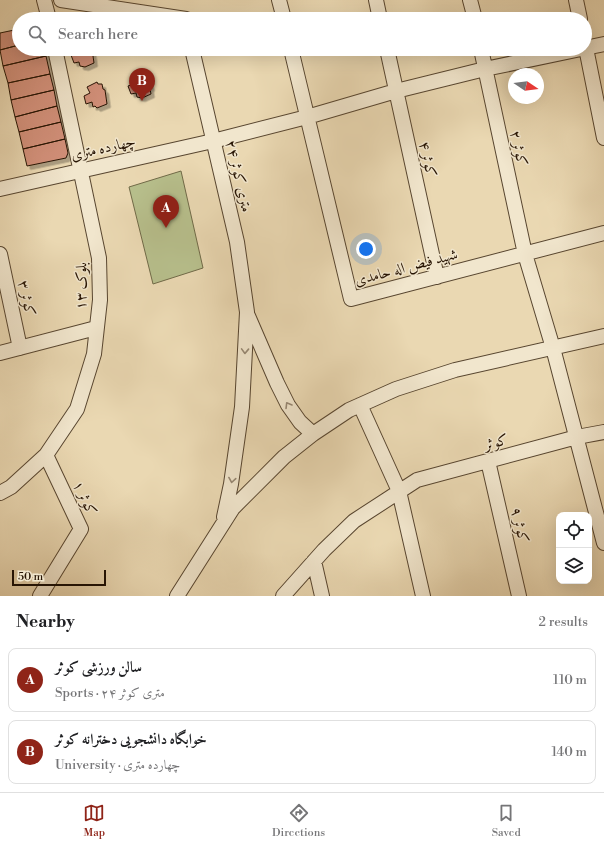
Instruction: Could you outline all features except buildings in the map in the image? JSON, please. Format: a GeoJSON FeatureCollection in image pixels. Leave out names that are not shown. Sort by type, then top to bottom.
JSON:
{"type":"FeatureCollection","features":[{"type":"Feature","properties":{"kind":"street"},"geometry":{"type":"LineString","coordinates":[[44,0],[47,12]]}},
{"type":"Feature","properties":{"kind":"street"},"geometry":{"type":"LineString","coordinates":[[61,0],[140,12]]}},
{"type":"Feature","properties":{"kind":"street"},"geometry":{"type":"LineString","coordinates":[[279,0],[282,12]]}},
{"type":"Feature","properties":{"kind":"street"},"geometry":{"type":"LineString","coordinates":[[376,0],[379,12]]}},
{"type":"Feature","properties":{"kind":"street"},"geometry":{"type":"LineString","coordinates":[[470,0],[473,12]]}},
{"type":"Feature","properties":{"kind":"street"},"geometry":{"type":"LineString","coordinates":[[576,0],[579,12]]}},
{"type":"Feature","properties":{"kind":"street","name":"چهارده متری"},"geometry":{"type":"LineString","coordinates":[[592,46],[604,44]]}},
{"type":"Feature","properties":{"kind":"street","name":"بلوک ۱۳"},"geometry":{"type":"LineString","coordinates":[[0,493],[11,487],[46,455],[77,409],[94,354],[100,300],[99,258],[82,170],[57,56]]}},
{"type":"Feature","properties":{"kind":"street","name":"۲۴ متری کوثر"},"geometry":{"type":"LineString","coordinates":[[194,56],[237,242],[246,312],[242,407],[231,484],[222,524]]}},
{"type":"Feature","properties":{"kind":"street"},"geometry":{"type":"LineString","coordinates":[[293,56],[307,117]]}},
{"type":"Feature","properties":{"kind":"street","name":"کوثر ۴"},"geometry":{"type":"LineString","coordinates":[[388,56],[437,277]]}},
{"type":"Feature","properties":{"kind":"street","name":"کوثر ۲"},"geometry":{"type":"LineString","coordinates":[[482,56],[525,254],[553,348],[604,543]]}},
{"type":"Feature","properties":{"kind":"street","name":"چهارده متری"},"geometry":{"type":"LineString","coordinates":[[0,189],[213,140],[307,117],[396,91],[485,69],[546,56]]}},
{"type":"Feature","properties":{"kind":"street"},"geometry":{"type":"LineString","coordinates":[[586,56],[604,138]]}},
{"type":"Feature","properties":{"kind":"street","name":"شهید فیض اله حامدی"},"geometry":{"type":"LineString","coordinates":[[307,117],[351,299],[604,233]]}},
{"type":"Feature","properties":{"kind":"street","name":"کوثر ۳"},"geometry":{"type":"LineString","coordinates":[[0,254],[20,348]]}},
{"type":"Feature","properties":{"kind":"street","name":"۲۴ متری کوثر"},"geometry":{"type":"LineString","coordinates":[[246,312],[288,405],[300,422],[314,434]]}},
{"type":"Feature","properties":{"kind":"street"},"geometry":{"type":"LineString","coordinates":[[0,353],[96,328]]}},
{"type":"Feature","properties":{"kind":"street"},"geometry":{"type":"LineString","coordinates":[[177,596],[233,508],[284,457],[349,410],[396,389],[455,370],[604,336]]}},
{"type":"Feature","properties":{"kind":"street"},"geometry":{"type":"LineString","coordinates":[[360,405],[399,491],[423,596]]}},
{"type":"Feature","properties":{"kind":"street","name":"کوثر"},"geometry":{"type":"LineString","coordinates":[[283,596],[314,561],[354,520],[417,480],[577,437],[604,432]]}},
{"type":"Feature","properties":{"kind":"street","name":"کوثر ۱"},"geometry":{"type":"LineString","coordinates":[[40,596],[81,529],[46,455]]}},
{"type":"Feature","properties":{"kind":"street","name":"کوثر ۹"},"geometry":{"type":"LineString","coordinates":[[488,461],[519,596]]}},
{"type":"Feature","properties":{"kind":"street"},"geometry":{"type":"LineString","coordinates":[[314,561],[322,596]]}},
{"type":"Feature","properties":{"kind":"green space"},"geometry":{"type":"Polygon","coordinates":[[[181,171],[203,268],[153,284],[129,187],[181,171]]]}},
{"type":"Feature","properties":{"kind":"place","name":"خوابگاه دانشجویی دخترانه کوثر"},"geometry":{"type":"Point","coordinates":[142,101]}},
{"type":"Feature","properties":{"kind":"place","name":"سالن ورزشی کوثر"},"geometry":{"type":"Point","coordinates":[166,228]}}]}
